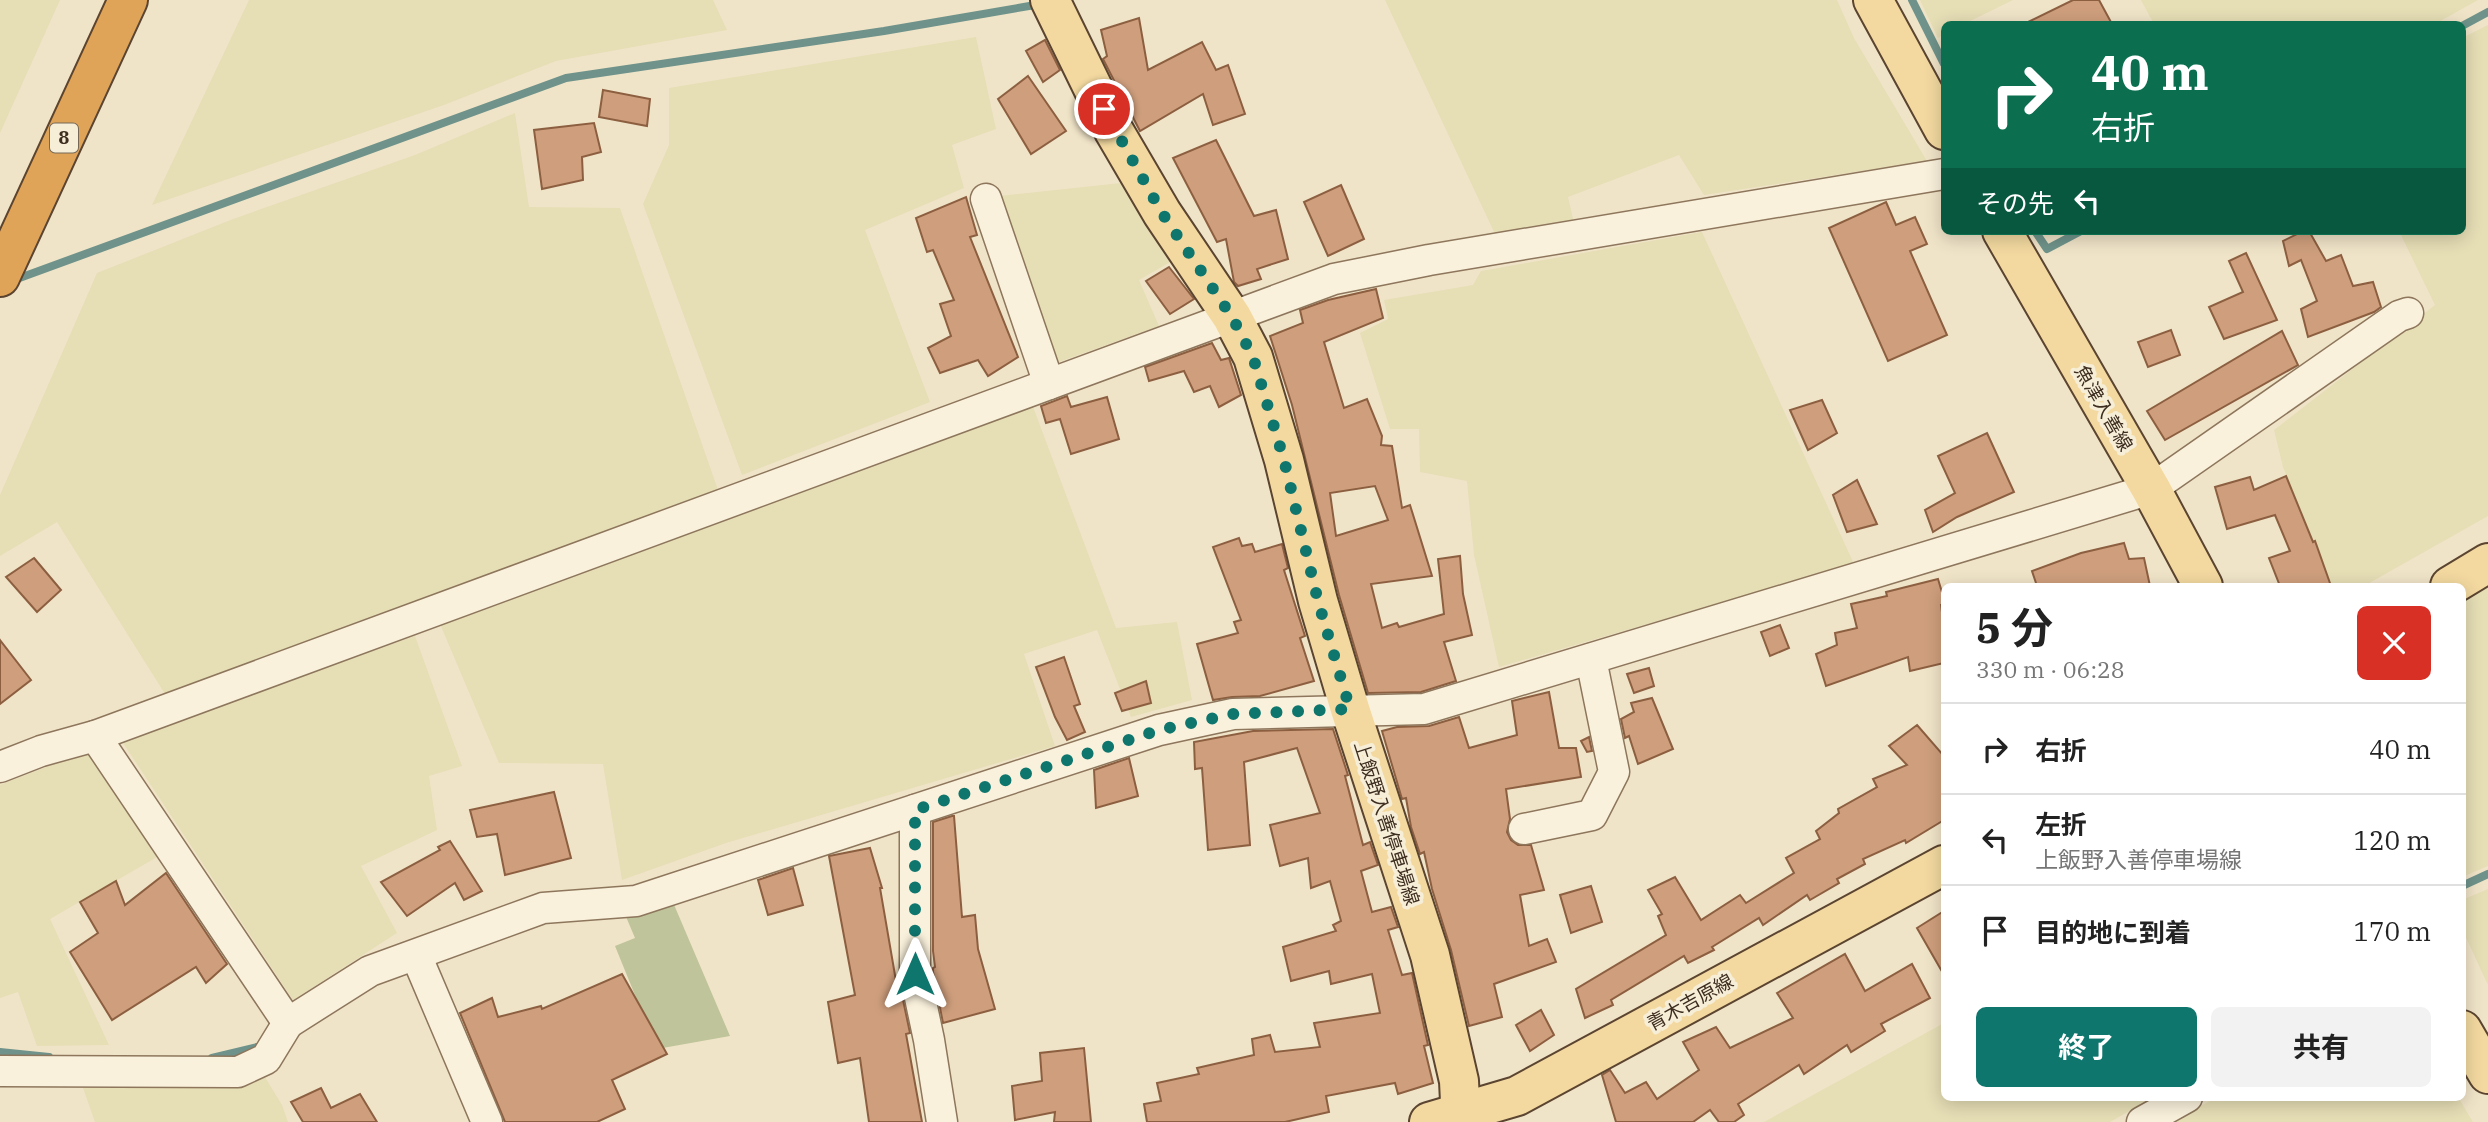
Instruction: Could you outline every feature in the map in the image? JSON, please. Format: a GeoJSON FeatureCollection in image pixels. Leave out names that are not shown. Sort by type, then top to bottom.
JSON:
{"type":"FeatureCollection","features":[{"type":"Feature","properties":{"kind":"highway","name":"8"},"geometry":{"type":"LineString","coordinates":[[0,277],[128,0]]}},
{"type":"Feature","properties":{"kind":"main road","name":"上飯野入善停車場線"},"geometry":{"type":"LineString","coordinates":[[1051,0],[1114,131],[1162,213],[1232,317],[1253,357],[1284,460],[1318,601],[1430,955],[1459,1081],[1450,1119]]}},
{"type":"Feature","properties":{"kind":"main road"},"geometry":{"type":"LineString","coordinates":[[1873,0],[1941,125]]}},
{"type":"Feature","properties":{"kind":"main road","name":"魚津入善線"},"geometry":{"type":"LineString","coordinates":[[2004,235],[2151,489],[2201,583]]}},
{"type":"Feature","properties":{"kind":"main road"},"geometry":{"type":"LineString","coordinates":[[2455,583],[2488,563]]}},
{"type":"Feature","properties":{"kind":"main road","name":"青木吉原線"},"geometry":{"type":"LineString","coordinates":[[1450,1119],[1517,1096],[1941,866]]}},
{"type":"Feature","properties":{"kind":"main road"},"geometry":{"type":"LineString","coordinates":[[2466,1037],[2488,1074]]}},
{"type":"Feature","properties":{"kind":"street"},"geometry":{"type":"LineString","coordinates":[[0,767],[41,751],[95,736],[1334,279],[1471,253],[1941,175]]}},
{"type":"Feature","properties":{"kind":"street"},"geometry":{"type":"LineString","coordinates":[[986,199],[1049,384]]}},
{"type":"Feature","properties":{"kind":"street"},"geometry":{"type":"LineString","coordinates":[[0,1071],[237,1072],[266,1059],[288,1023],[370,971],[543,908],[636,901],[1159,730],[1233,714],[1424,709],[2151,489],[2399,316],[2408,313]]}},
{"type":"Feature","properties":{"kind":"street"},"geometry":{"type":"LineString","coordinates":[[1524,829],[1592,815],[1614,772],[1591,659]]}},
{"type":"Feature","properties":{"kind":"street"},"geometry":{"type":"LineString","coordinates":[[95,736],[288,1023]]}},
{"type":"Feature","properties":{"kind":"street"},"geometry":{"type":"LineString","coordinates":[[915,810],[915,974],[942,1122]]}},
{"type":"Feature","properties":{"kind":"street"},"geometry":{"type":"LineString","coordinates":[[416,955],[487,1122]]}},
{"type":"Feature","properties":{"kind":"street"},"geometry":{"type":"LineString","coordinates":[[2142,1122],[2180,1101]]}},
{"type":"Feature","properties":{"kind":"shaded area"},"geometry":{"type":"Polygon","coordinates":[[[0,0],[60,0],[0,133],[0,0]]]}},
{"type":"Feature","properties":{"kind":"shaded area"},"geometry":{"type":"Polygon","coordinates":[[[249,0],[713,0],[727,30],[556,61],[444,105],[152,205],[249,0]]]}},
{"type":"Feature","properties":{"kind":"shaded area"},"geometry":{"type":"Polygon","coordinates":[[[1385,0],[1837,0],[1854,38],[1927,161],[1704,195],[1679,155],[1568,197],[1574,223],[1495,234],[1385,0]]]}},
{"type":"Feature","properties":{"kind":"shaded area"},"geometry":{"type":"Polygon","coordinates":[[[1920,0],[2013,0],[1970,21],[1941,21],[1941,36],[1938,38],[1920,0]]]}},
{"type":"Feature","properties":{"kind":"shaded area"},"geometry":{"type":"Polygon","coordinates":[[[2141,0],[2478,0],[2440,21],[2152,21],[2141,0]]]}},
{"type":"Feature","properties":{"kind":"shaded area"},"geometry":{"type":"Polygon","coordinates":[[[2488,25],[2488,516],[2369,583],[2331,583],[2283,467],[2274,430],[2435,305],[2401,235],[2466,235],[2466,36],[2488,25]]]}},
{"type":"Feature","properties":{"kind":"shaded area"},"geometry":{"type":"Polygon","coordinates":[[[976,37],[996,129],[952,145],[964,188],[865,230],[930,402],[742,475],[643,204],[669,145],[669,88],[976,37]]]}},
{"type":"Feature","properties":{"kind":"shaded area"},"geometry":{"type":"Polygon","coordinates":[[[515,113],[529,207],[620,208],[718,490],[165,694],[57,522],[0,556],[0,495],[97,273],[233,219],[415,155],[515,113]]]}},
{"type":"Feature","properties":{"kind":"shaded area"},"geometry":{"type":"Polygon","coordinates":[[[1121,183],[1172,261],[1139,280],[1159,326],[1056,363],[999,196],[1121,183]]]}},
{"type":"Feature","properties":{"kind":"shaded area"},"geometry":{"type":"Polygon","coordinates":[[[1702,232],[1854,564],[1499,667],[1474,555],[1467,481],[1420,472],[1419,429],[1390,429],[1360,333],[1388,319],[1384,300],[1473,285],[1481,271],[1702,232]]]}},
{"type":"Feature","properties":{"kind":"shaded area"},"geometry":{"type":"Polygon","coordinates":[[[1032,404],[1116,628],[1177,622],[1192,700],[1131,717],[1097,630],[1024,654],[1055,746],[726,843],[622,880],[603,764],[499,763],[440,624],[1032,404]]]}},
{"type":"Feature","properties":{"kind":"shaded area"},"geometry":{"type":"Polygon","coordinates":[[[2488,586],[2488,866],[2466,875],[2466,600],[2488,586]]]}},
{"type":"Feature","properties":{"kind":"shaded area"},"geometry":{"type":"Polygon","coordinates":[[[415,636],[462,766],[429,776],[437,830],[361,866],[397,933],[293,1000],[121,740],[415,636]]]}},
{"type":"Feature","properties":{"kind":"shaded area"},"geometry":{"type":"Polygon","coordinates":[[[95,748],[164,853],[50,919],[109,1045],[37,1046],[18,992],[0,998],[0,785],[95,748]]]}},
{"type":"Feature","properties":{"kind":"shaded area"},"geometry":{"type":"Polygon","coordinates":[[[2488,889],[2488,985],[2466,938],[2466,898],[2488,889]]]}},
{"type":"Feature","properties":{"kind":"shaded area"},"geometry":{"type":"Polygon","coordinates":[[[1941,1025],[1941,1101],[2147,1101],[2110,1122],[1764,1122],[1941,1025]]]}},
{"type":"Feature","properties":{"kind":"shaded area"},"geometry":{"type":"Polygon","coordinates":[[[265,1077],[282,1105],[288,1122],[95,1122],[83,1088],[237,1087],[265,1077]]]}},
{"type":"Feature","properties":{"kind":"shaded area"},"geometry":{"type":"Polygon","coordinates":[[[2210,1101],[2460,1101],[2473,1122],[2172,1122],[2210,1101]]]}},
{"type":"Feature","properties":{"kind":"green space"},"geometry":{"type":"Polygon","coordinates":[[[672,900],[730,1036],[657,1049],[615,946],[635,938],[624,912],[672,900]]]}},
{"type":"Feature","properties":{"kind":"building"},"geometry":{"type":"Polygon","coordinates":[[[2073,0],[2099,0],[2110,21],[2030,21],[2073,0]]]}},
{"type":"Feature","properties":{"kind":"building"},"geometry":{"type":"Polygon","coordinates":[[[1139,18],[1148,70],[1202,42],[1216,70],[1228,65],[1245,114],[1213,125],[1203,94],[1140,131],[1103,59],[1107,56],[1101,30],[1139,18]]]}},
{"type":"Feature","properties":{"kind":"building"},"geometry":{"type":"Polygon","coordinates":[[[1045,40],[1060,70],[1043,82],[1026,51],[1045,40]]]}},
{"type":"Feature","properties":{"kind":"building"},"geometry":{"type":"Polygon","coordinates":[[[1028,76],[1066,131],[1031,154],[998,99],[1028,76]]]}},
{"type":"Feature","properties":{"kind":"building"},"geometry":{"type":"Polygon","coordinates":[[[603,90],[650,99],[647,126],[599,117],[603,90]]]}},
{"type":"Feature","properties":{"kind":"building"},"geometry":{"type":"Polygon","coordinates":[[[594,123],[601,152],[582,157],[583,180],[542,189],[534,130],[594,123]]]}},
{"type":"Feature","properties":{"kind":"building"},"geometry":{"type":"Polygon","coordinates":[[[1216,140],[1254,216],[1276,210],[1288,259],[1257,269],[1261,279],[1238,286],[1234,282],[1226,239],[1217,242],[1173,158],[1216,140]]]}},
{"type":"Feature","properties":{"kind":"building"},"geometry":{"type":"Polygon","coordinates":[[[1341,185],[1364,239],[1328,256],[1304,202],[1341,185]]]}},
{"type":"Feature","properties":{"kind":"building"},"geometry":{"type":"Polygon","coordinates":[[[966,197],[977,235],[970,237],[1018,357],[988,376],[978,360],[940,373],[928,348],[951,336],[940,304],[954,300],[933,250],[927,252],[916,218],[966,197]]]}},
{"type":"Feature","properties":{"kind":"building"},"geometry":{"type":"Polygon","coordinates":[[[1886,202],[1896,225],[1915,217],[1927,244],[1910,251],[1947,335],[1888,361],[1829,228],[1886,202]]]}},
{"type":"Feature","properties":{"kind":"building"},"geometry":{"type":"Polygon","coordinates":[[[2295,235],[2311,235],[2326,261],[2341,255],[2353,286],[2373,282],[2381,307],[2308,337],[2301,309],[2317,301],[2301,260],[2289,266],[2283,241],[2295,235]]]}},
{"type":"Feature","properties":{"kind":"building"},"geometry":{"type":"Polygon","coordinates":[[[2246,253],[2277,320],[2224,339],[2209,307],[2243,292],[2229,261],[2246,253]]]}},
{"type":"Feature","properties":{"kind":"building"},"geometry":{"type":"Polygon","coordinates":[[[1169,267],[1194,299],[1170,314],[1146,281],[1169,267]]]}},
{"type":"Feature","properties":{"kind":"building"},"geometry":{"type":"Polygon","coordinates":[[[1376,289],[1383,318],[1324,342],[1344,408],[1367,399],[1382,436],[1381,445],[1392,446],[1402,508],[1410,505],[1432,576],[1371,584],[1382,628],[1397,623],[1399,627],[1444,614],[1438,559],[1460,556],[1463,594],[1472,635],[1444,642],[1456,681],[1421,692],[1368,693],[1339,595],[1292,405],[1270,336],[1303,323],[1300,310],[1328,300],[1376,289]],[[1375,486],[1330,493],[1336,536],[1388,520],[1375,486]]]}},
{"type":"Feature","properties":{"kind":"building"},"geometry":{"type":"Polygon","coordinates":[[[2171,330],[2180,355],[2148,367],[2138,342],[2171,330]]]}},
{"type":"Feature","properties":{"kind":"building"},"geometry":{"type":"Polygon","coordinates":[[[2282,331],[2298,365],[2165,440],[2147,411],[2282,331]]]}},
{"type":"Feature","properties":{"kind":"building"},"geometry":{"type":"Polygon","coordinates":[[[1212,343],[1221,360],[1229,358],[1241,395],[1219,407],[1210,386],[1194,392],[1184,371],[1149,381],[1145,367],[1212,343]]]}},
{"type":"Feature","properties":{"kind":"building"},"geometry":{"type":"Polygon","coordinates":[[[1067,396],[1071,407],[1107,397],[1119,439],[1071,454],[1060,419],[1046,423],[1041,406],[1067,396]]]}},
{"type":"Feature","properties":{"kind":"building"},"geometry":{"type":"Polygon","coordinates":[[[1822,400],[1837,433],[1808,450],[1790,410],[1822,400]]]}},
{"type":"Feature","properties":{"kind":"building"},"geometry":{"type":"Polygon","coordinates":[[[1987,433],[2014,492],[1957,517],[1933,532],[1925,510],[1955,493],[1938,456],[1987,433]]]}},
{"type":"Feature","properties":{"kind":"building"},"geometry":{"type":"Polygon","coordinates":[[[2286,476],[2313,542],[2315,541],[2330,583],[2279,583],[2269,558],[2290,551],[2275,515],[2227,529],[2215,487],[2250,477],[2254,490],[2286,476]]]}},
{"type":"Feature","properties":{"kind":"building"},"geometry":{"type":"Polygon","coordinates":[[[1857,480],[1877,524],[1847,532],[1833,495],[1857,480]]]}},
{"type":"Feature","properties":{"kind":"building"},"geometry":{"type":"Polygon","coordinates":[[[1239,538],[1242,546],[1252,544],[1255,552],[1282,544],[1288,568],[1284,570],[1305,636],[1300,638],[1314,681],[1260,696],[1213,700],[1197,644],[1238,633],[1234,622],[1241,620],[1213,547],[1239,538]]]}},
{"type":"Feature","properties":{"kind":"building"},"geometry":{"type":"Polygon","coordinates":[[[2124,543],[2129,559],[2144,558],[2149,583],[2036,583],[2032,571],[2081,553],[2124,543]]]}},
{"type":"Feature","properties":{"kind":"building"},"geometry":{"type":"Polygon","coordinates":[[[34,558],[61,590],[37,612],[6,577],[34,558]]]}},
{"type":"Feature","properties":{"kind":"building"},"geometry":{"type":"Polygon","coordinates":[[[1938,579],[1941,589],[1941,664],[1910,671],[1908,657],[1826,686],[1816,654],[1837,645],[1835,633],[1857,628],[1851,604],[1887,596],[1886,592],[1938,579]]]}},
{"type":"Feature","properties":{"kind":"building"},"geometry":{"type":"Polygon","coordinates":[[[1780,625],[1789,648],[1770,656],[1761,632],[1780,625]]]}},
{"type":"Feature","properties":{"kind":"building"},"geometry":{"type":"Polygon","coordinates":[[[0,640],[31,680],[0,704],[0,640]]]}},
{"type":"Feature","properties":{"kind":"building"},"geometry":{"type":"Polygon","coordinates":[[[1064,657],[1080,704],[1074,706],[1085,732],[1067,740],[1036,667],[1064,657]]]}},
{"type":"Feature","properties":{"kind":"building"},"geometry":{"type":"Polygon","coordinates":[[[1649,668],[1654,686],[1634,693],[1627,674],[1649,668]]]}},
{"type":"Feature","properties":{"kind":"building"},"geometry":{"type":"Polygon","coordinates":[[[1146,681],[1151,703],[1122,711],[1115,693],[1146,681]]]}},
{"type":"Feature","properties":{"kind":"building"},"geometry":{"type":"Polygon","coordinates":[[[1549,692],[1559,748],[1576,748],[1581,777],[1506,789],[1510,819],[1507,832],[1511,840],[1518,845],[1531,845],[1544,890],[1520,895],[1529,946],[1547,939],[1556,962],[1494,984],[1502,1017],[1469,1026],[1424,852],[1420,854],[1411,827],[1406,798],[1402,799],[1382,731],[1397,727],[1429,726],[1459,717],[1469,748],[1517,735],[1512,701],[1549,692]]]}},
{"type":"Feature","properties":{"kind":"building"},"geometry":{"type":"Polygon","coordinates":[[[1652,698],[1673,749],[1638,764],[1629,736],[1625,738],[1621,719],[1634,712],[1631,703],[1652,698]]]}},
{"type":"Feature","properties":{"kind":"building"},"geometry":{"type":"Polygon","coordinates":[[[1917,725],[1941,753],[1941,822],[1906,843],[1905,840],[1863,859],[1865,864],[1837,879],[1839,883],[1810,900],[1807,895],[1763,925],[1759,918],[1712,947],[1714,950],[1688,963],[1684,956],[1611,1000],[1613,1005],[1585,1018],[1576,989],[1666,935],[1658,916],[1662,914],[1648,890],[1675,877],[1701,920],[1740,895],[1746,903],[1794,873],[1786,858],[1820,839],[1816,831],[1839,813],[1838,809],[1877,787],[1873,779],[1907,765],[1889,746],[1917,725]]]}},
{"type":"Feature","properties":{"kind":"building"},"geometry":{"type":"Polygon","coordinates":[[[1333,729],[1348,775],[1345,776],[1363,845],[1370,842],[1378,865],[1361,871],[1372,912],[1391,907],[1398,927],[1388,930],[1402,975],[1412,973],[1428,1045],[1424,1046],[1433,1083],[1398,1094],[1395,1083],[1326,1096],[1329,1112],[1285,1122],[1147,1122],[1144,1104],[1161,1101],[1157,1083],[1199,1074],[1197,1068],[1254,1055],[1252,1039],[1270,1035],[1275,1052],[1320,1047],[1314,1023],[1380,1013],[1372,974],[1331,984],[1329,971],[1291,981],[1283,947],[1336,931],[1333,925],[1341,921],[1330,881],[1311,888],[1308,858],[1280,866],[1270,825],[1320,813],[1297,748],[1244,762],[1250,845],[1208,850],[1202,768],[1195,769],[1194,742],[1253,731],[1333,729]]]}},
{"type":"Feature","properties":{"kind":"building"},"geometry":{"type":"Polygon","coordinates":[[[1589,737],[1592,751],[1587,752],[1581,741],[1589,737]]]}},
{"type":"Feature","properties":{"kind":"building"},"geometry":{"type":"Polygon","coordinates":[[[1129,758],[1138,796],[1096,808],[1094,770],[1129,758]]]}},
{"type":"Feature","properties":{"kind":"building"},"geometry":{"type":"Polygon","coordinates":[[[554,792],[571,858],[505,875],[497,834],[477,837],[470,810],[554,792]]]}},
{"type":"Feature","properties":{"kind":"building"},"geometry":{"type":"Polygon","coordinates":[[[952,816],[962,917],[975,915],[978,949],[995,1009],[943,1023],[933,972],[933,822],[952,816]]]}},
{"type":"Feature","properties":{"kind":"building"},"geometry":{"type":"Polygon","coordinates":[[[450,841],[482,891],[464,900],[455,883],[407,916],[381,882],[440,850],[438,847],[450,841]]]}},
{"type":"Feature","properties":{"kind":"building"},"geometry":{"type":"Polygon","coordinates":[[[870,848],[882,888],[896,981],[899,981],[910,1033],[906,1034],[922,1122],[869,1122],[860,1058],[838,1063],[828,1002],[855,995],[829,856],[870,848]]]}},
{"type":"Feature","properties":{"kind":"building"},"geometry":{"type":"Polygon","coordinates":[[[793,868],[803,905],[768,915],[758,880],[793,868]]]}},
{"type":"Feature","properties":{"kind":"building"},"geometry":{"type":"Polygon","coordinates":[[[166,873],[227,964],[206,983],[196,967],[112,1020],[70,952],[98,933],[80,902],[116,881],[125,905],[166,873]]]}},
{"type":"Feature","properties":{"kind":"building"},"geometry":{"type":"Polygon","coordinates":[[[1591,886],[1602,922],[1571,933],[1560,895],[1591,886]]]}},
{"type":"Feature","properties":{"kind":"building"},"geometry":{"type":"Polygon","coordinates":[[[1941,913],[1941,970],[1917,928],[1941,913]]]}},
{"type":"Feature","properties":{"kind":"building"},"geometry":{"type":"Polygon","coordinates":[[[1845,954],[1865,991],[1912,964],[1930,998],[1881,1024],[1885,1031],[1851,1052],[1847,1045],[1804,1074],[1799,1065],[1738,1104],[1744,1115],[1734,1122],[1719,1122],[1710,1110],[1693,1122],[1616,1122],[1602,1075],[1610,1070],[1625,1093],[1646,1082],[1657,1099],[1699,1070],[1683,1042],[1716,1027],[1730,1048],[1793,1018],[1777,993],[1845,954]]]}},
{"type":"Feature","properties":{"kind":"building"},"geometry":{"type":"Polygon","coordinates":[[[622,974],[667,1054],[612,1080],[625,1109],[597,1122],[505,1122],[460,1013],[492,998],[498,1017],[541,1006],[542,1009],[622,974]]]}},
{"type":"Feature","properties":{"kind":"building"},"geometry":{"type":"Polygon","coordinates":[[[1541,1010],[1554,1035],[1530,1051],[1516,1025],[1541,1010]]]}},
{"type":"Feature","properties":{"kind":"building"},"geometry":{"type":"Polygon","coordinates":[[[1084,1048],[1091,1122],[1054,1122],[1055,1112],[1015,1120],[1012,1086],[1042,1081],[1040,1053],[1084,1048]]]}},
{"type":"Feature","properties":{"kind":"building"},"geometry":{"type":"Polygon","coordinates":[[[321,1088],[331,1108],[360,1094],[377,1122],[303,1122],[291,1102],[321,1088]]]}},
{"type":"Feature","properties":{"kind":"waterway"},"geometry":{"type":"LineString","coordinates":[[1912,0],[1941,58]]}},
{"type":"Feature","properties":{"kind":"waterway"},"geometry":{"type":"LineString","coordinates":[[14,280],[566,78],[884,31],[1041,4]]}},
{"type":"Feature","properties":{"kind":"waterway"},"geometry":{"type":"LineString","coordinates":[[2466,24],[2488,12]]}},
{"type":"Feature","properties":{"kind":"waterway"},"geometry":{"type":"LineString","coordinates":[[2038,235],[2047,249],[2073,235]]}},
{"type":"Feature","properties":{"kind":"waterway"},"geometry":{"type":"LineString","coordinates":[[2466,884],[2488,874]]}},
{"type":"Feature","properties":{"kind":"waterway"},"geometry":{"type":"LineString","coordinates":[[212,1058],[257,1047]]}},
{"type":"Feature","properties":{"kind":"waterway"},"geometry":{"type":"LineString","coordinates":[[0,1052],[49,1057]]}},
{"type":"Feature","properties":{"kind":"route"},"geometry":{"type":"LineString","coordinates":[[915,974],[915,810],[1159,730],[1233,714],[1350,709],[1318,601],[1284,460],[1253,357],[1232,317],[1162,213],[1104,109]]}}]}
